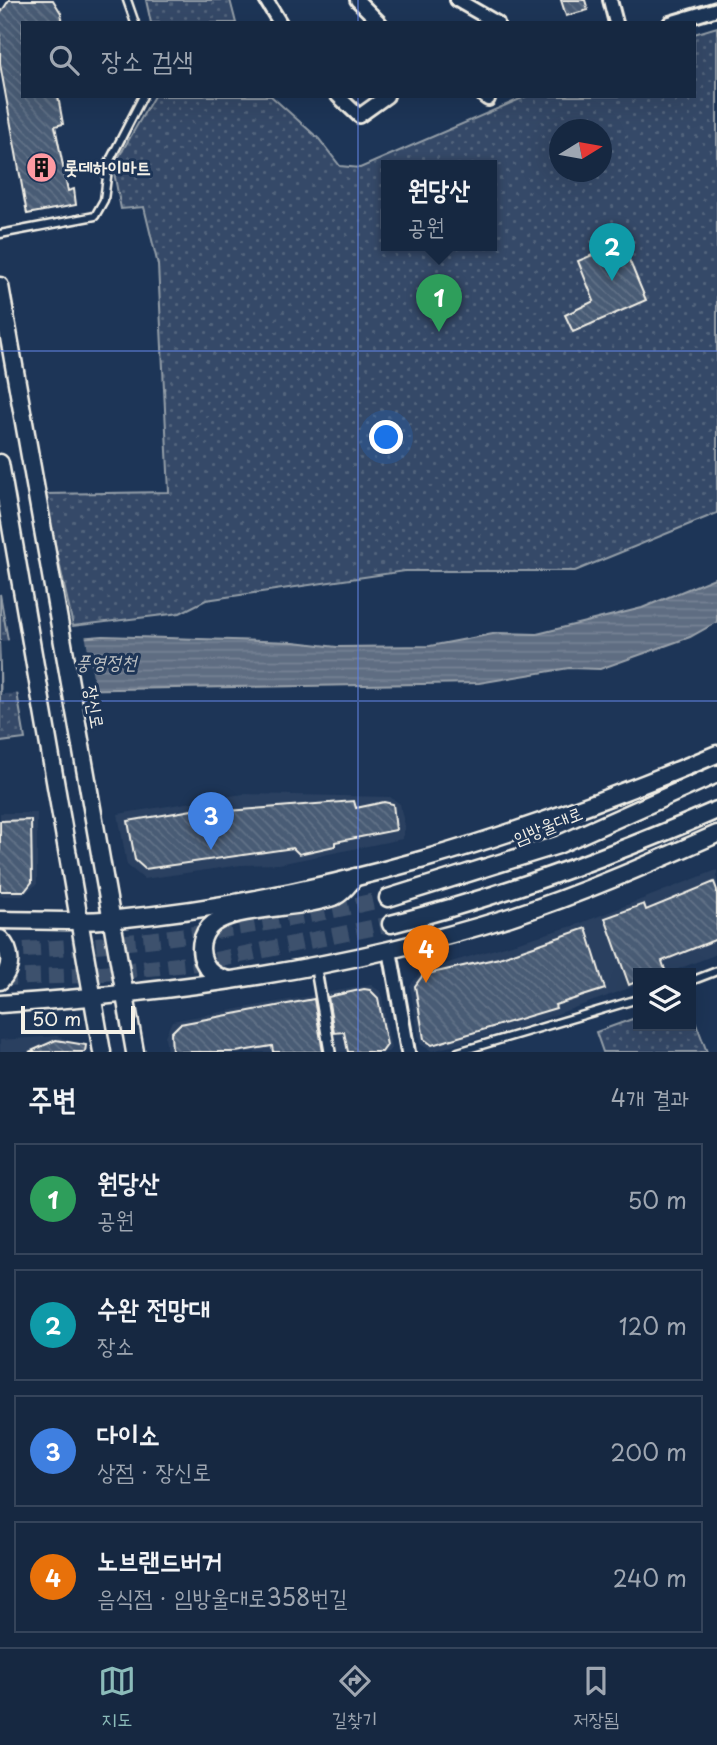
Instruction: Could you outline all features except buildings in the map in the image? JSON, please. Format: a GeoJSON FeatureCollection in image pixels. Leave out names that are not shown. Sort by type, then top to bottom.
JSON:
{"type":"FeatureCollection","features":[{"type":"Feature","properties":{"kind":"main road","name":"장신로"},"geometry":{"type":"LineString","coordinates":[[0,286],[135,1052]]}},
{"type":"Feature","properties":{"kind":"main road"},"geometry":{"type":"LineString","coordinates":[[0,463],[102,1052]]}},
{"type":"Feature","properties":{"kind":"main road"},"geometry":{"type":"LineString","coordinates":[[0,920],[113,920],[306,890],[509,835],[610,799],[717,754]]}},
{"type":"Feature","properties":{"kind":"main road","name":"임방울대로"},"geometry":{"type":"LineString","coordinates":[[388,898],[558,845],[717,774]]}},
{"type":"Feature","properties":{"kind":"main road"},"geometry":{"type":"LineString","coordinates":[[391,924],[496,896],[596,862],[717,810]]}},
{"type":"Feature","properties":{"kind":"main road"},"geometry":{"type":"LineString","coordinates":[[0,1004],[93,998],[241,979],[390,950],[510,917],[621,877],[717,834]]}},
{"type":"Feature","properties":{"kind":"main road"},"geometry":{"type":"LineString","coordinates":[[241,979],[221,978],[205,965],[201,945],[209,927],[227,918],[300,906],[339,895],[355,877]]}},
{"type":"Feature","properties":{"kind":"main road"},"geometry":{"type":"LineString","coordinates":[[0,939],[10,958],[9,968],[0,981]]}},
{"type":"Feature","properties":{"kind":"street"},"geometry":{"type":"LineString","coordinates":[[266,0],[280,21]]}},
{"type":"Feature","properties":{"kind":"street"},"geometry":{"type":"LineString","coordinates":[[357,0],[378,21]]}},
{"type":"Feature","properties":{"kind":"street"},"geometry":{"type":"LineString","coordinates":[[457,0],[493,21]]}},
{"type":"Feature","properties":{"kind":"street"},"geometry":{"type":"LineString","coordinates":[[610,0],[615,21]]}},
{"type":"Feature","properties":{"kind":"street"},"geometry":{"type":"LineString","coordinates":[[677,21],[717,9]]}},
{"type":"Feature","properties":{"kind":"street"},"geometry":{"type":"LineString","coordinates":[[340,98],[359,116],[384,98]]}},
{"type":"Feature","properties":{"kind":"street"},"geometry":{"type":"LineString","coordinates":[[390,950],[408,1052]]}},
{"type":"Feature","properties":{"kind":"street"},"geometry":{"type":"LineString","coordinates":[[317,975],[330,1052]]}},
{"type":"Feature","properties":{"kind":"lane"},"geometry":{"type":"LineString","coordinates":[[127,0],[134,21]]}},
{"type":"Feature","properties":{"kind":"lane"},"geometry":{"type":"LineString","coordinates":[[0,233],[95,216],[104,200],[109,162],[142,98]]}},
{"type":"Feature","properties":{"kind":"lane"},"geometry":{"type":"LineString","coordinates":[[696,979],[717,971]]}},
{"type":"Feature","properties":{"kind":"lane"},"geometry":{"type":"LineString","coordinates":[[458,1052],[633,1000]]}},
{"type":"Feature","properties":{"kind":"shaded area"},"geometry":{"type":"Polygon","coordinates":[[[146,0],[230,0],[235,21],[151,21],[146,0]]]}},
{"type":"Feature","properties":{"kind":"shaded area"},"geometry":{"type":"Polygon","coordinates":[[[717,27],[717,513],[575,571],[405,571],[206,600],[180,613],[73,626],[44,494],[169,492],[158,265],[144,207],[121,209],[113,167],[153,98],[273,98],[319,139],[340,166],[360,168],[522,98],[696,98],[696,33],[717,27]]]}},
{"type":"Feature","properties":{"kind":"shaded area"},"geometry":{"type":"Polygon","coordinates":[[[0,594],[25,739],[0,742],[0,594]]]}},
{"type":"Feature","properties":{"kind":"shaded area"},"geometry":{"type":"Polygon","coordinates":[[[243,794],[390,797],[400,804],[405,828],[402,839],[279,864],[241,865],[144,879],[127,865],[118,814],[243,794]]]}},
{"type":"Feature","properties":{"kind":"shaded area"},"geometry":{"type":"Polygon","coordinates":[[[0,813],[37,813],[37,884],[22,896],[0,896],[0,813]]]}},
{"type":"Feature","properties":{"kind":"shaded area"},"geometry":{"type":"Polygon","coordinates":[[[717,870],[717,954],[681,968],[633,968],[633,987],[518,1028],[432,1051],[420,1044],[410,986],[421,971],[576,925],[717,870]]]}},
{"type":"Feature","properties":{"kind":"shaded area"},"geometry":{"type":"Polygon","coordinates":[[[371,985],[381,992],[391,1048],[388,1052],[335,1052],[325,993],[371,985]]]}},
{"type":"Feature","properties":{"kind":"shaded area"},"geometry":{"type":"Polygon","coordinates":[[[316,995],[326,1052],[167,1052],[165,1036],[172,1021],[316,995]]]}},
{"type":"Feature","properties":{"kind":"shaded area"},"geometry":{"type":"Polygon","coordinates":[[[633,1019],[633,1031],[696,1031],[696,1023],[707,1052],[603,1052],[596,1032],[633,1019]]]}},
{"type":"Feature","properties":{"kind":"shaded area"},"geometry":{"type":"Polygon","coordinates":[[[57,1036],[68,1040],[74,1052],[0,1052],[0,1040],[57,1036]]]}},
{"type":"Feature","properties":{"kind":"water","name":"풍영정천"},"geometry":{"type":"Polygon","coordinates":[[[717,577],[717,622],[690,637],[600,669],[569,668],[479,683],[0,691],[0,644],[103,636],[294,642],[337,647],[430,646],[498,633],[537,634],[642,608],[717,577]]]}},
{"type":"Feature","properties":{"kind":"pier"},"geometry":{"type":"Polygon","coordinates":[[[85,634],[96,692],[2,694],[0,641],[85,634]]]}},
{"type":"Feature","properties":{"kind":"tunnel"},"geometry":{"type":"LineString","coordinates":[[0,951],[98,945],[196,934],[388,898]]}},
{"type":"Feature","properties":{"kind":"tunnel"},"geometry":{"type":"LineString","coordinates":[[0,978],[84,975],[206,962],[391,924]]}},
{"type":"Feature","properties":{"kind":"place","name":"롯데하이마트"},"geometry":{"type":"Point","coordinates":[41,168]}},
{"type":"Feature","properties":{"kind":"place","name":"수완 전망대"},"geometry":{"type":"Point","coordinates":[612,281]}},
{"type":"Feature","properties":{"kind":"place","name":"원당산"},"geometry":{"type":"Point","coordinates":[439,332]}},
{"type":"Feature","properties":{"kind":"place","name":"다이소"},"geometry":{"type":"Point","coordinates":[211,850]}},
{"type":"Feature","properties":{"kind":"place","name":"노브랜드버거"},"geometry":{"type":"Point","coordinates":[426,983]}}]}
